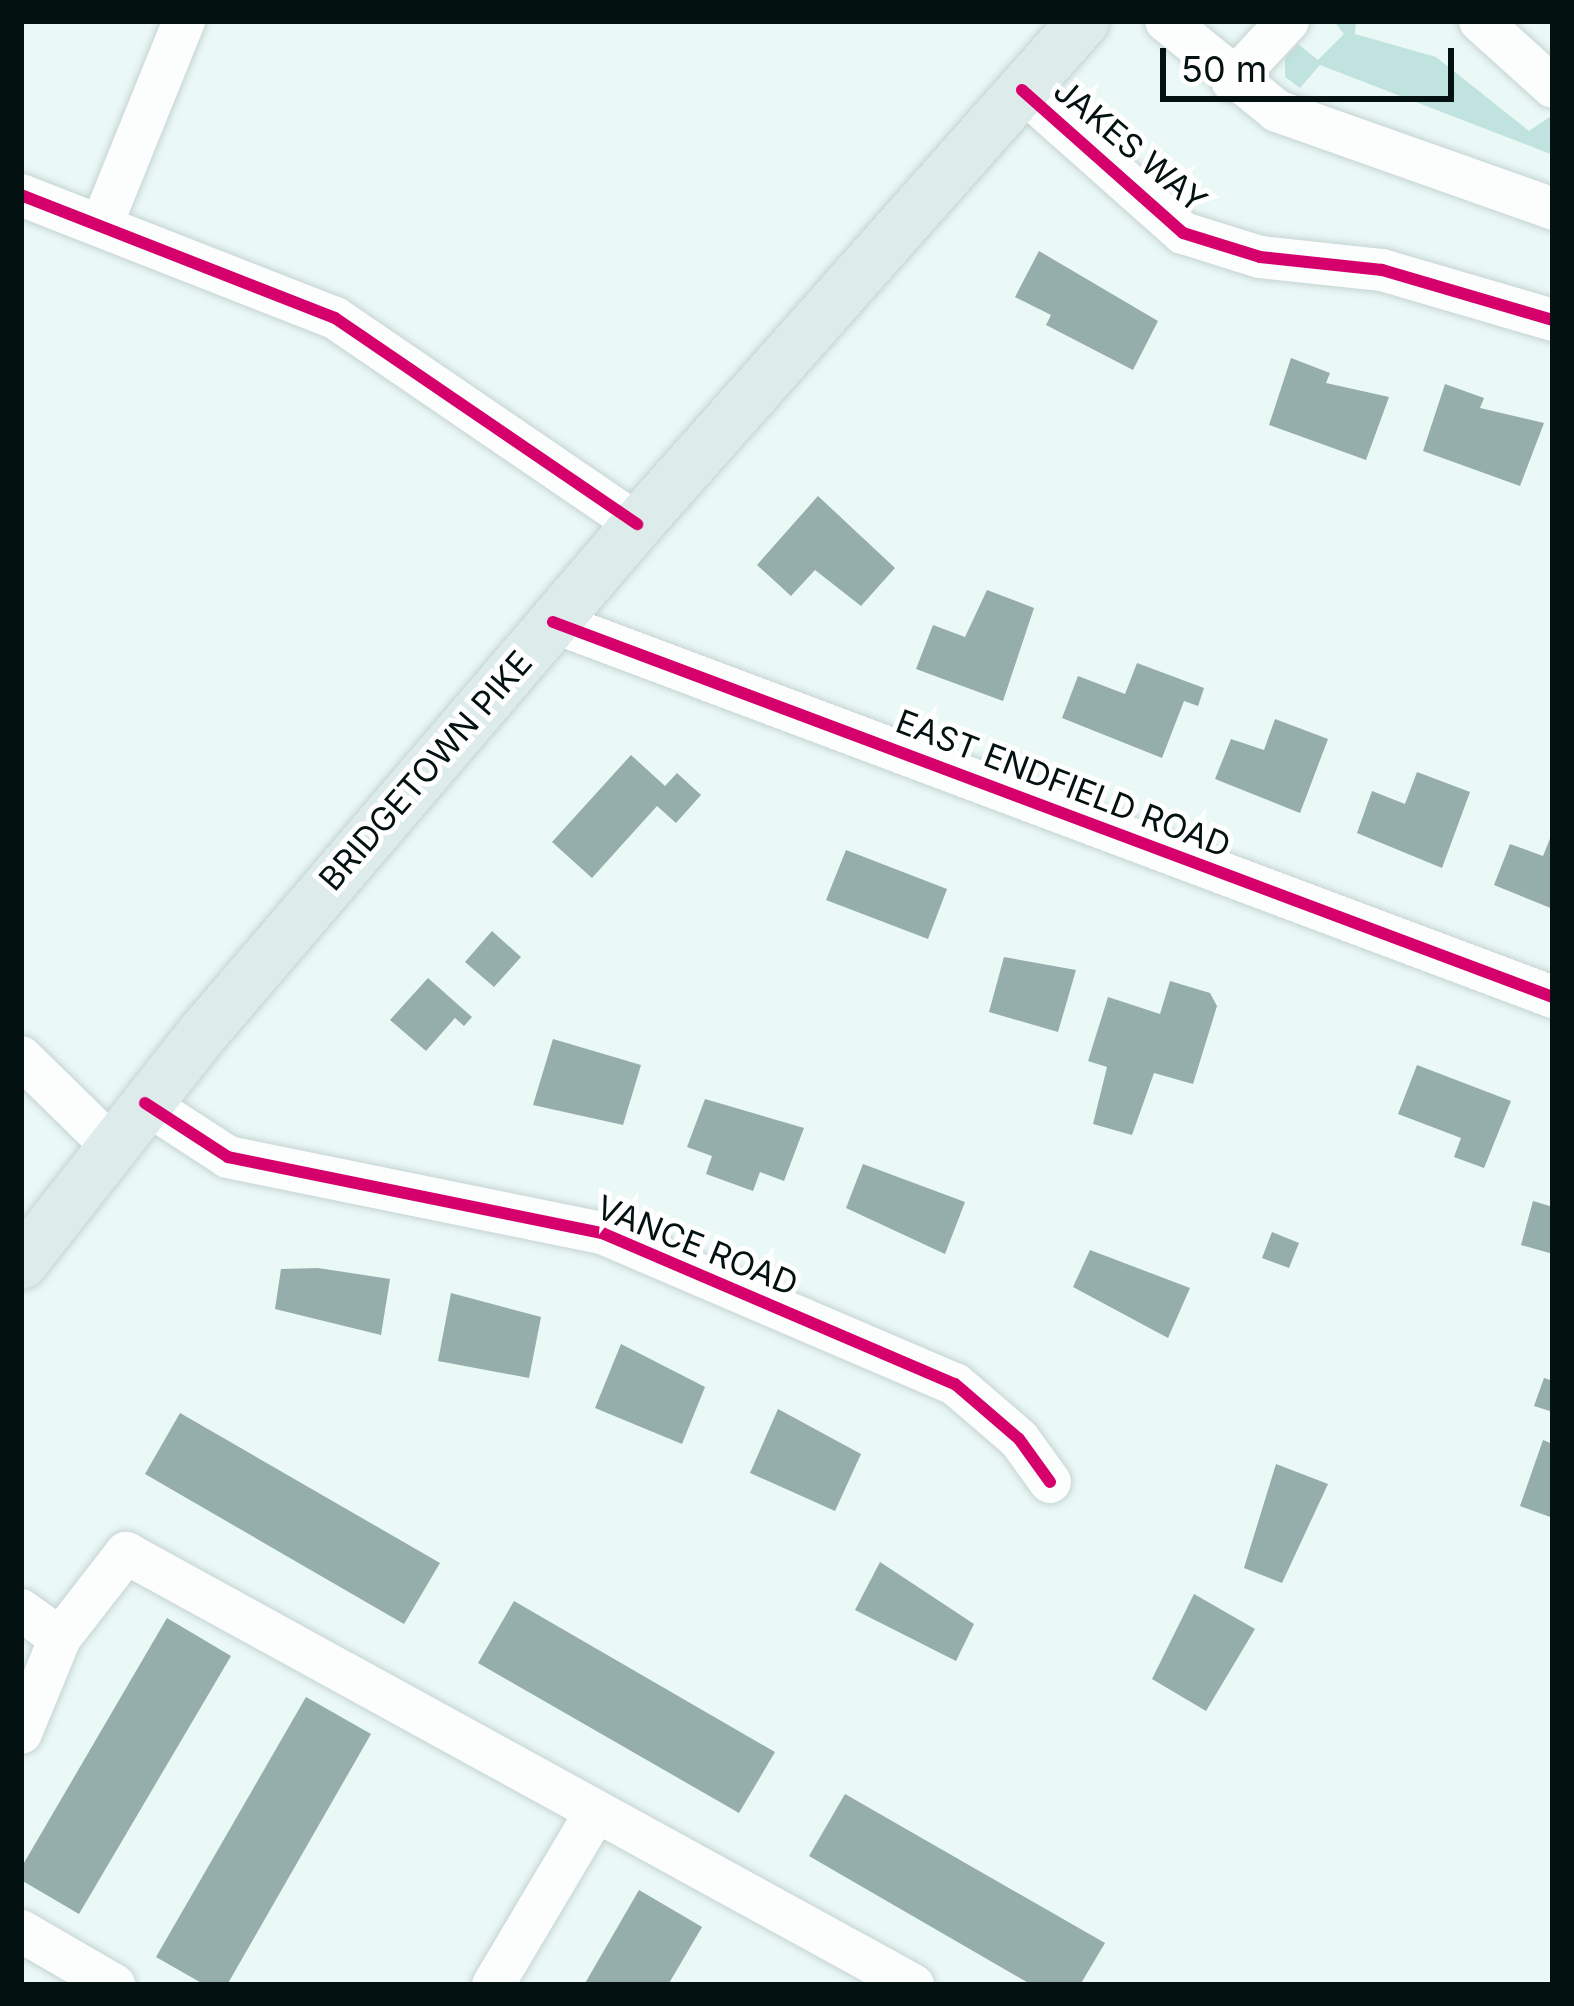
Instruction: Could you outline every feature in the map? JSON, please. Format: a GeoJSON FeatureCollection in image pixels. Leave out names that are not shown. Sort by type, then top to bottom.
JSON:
{"type":"FeatureCollection","features":[{"type":"Feature","properties":{"kind":"main road","name":"BRIDGETOWN PIKE"},"geometry":{"type":"LineString","coordinates":[[21,1263],[145,1103],[637,524],[1083,21]]}},
{"type":"Feature","properties":{"kind":"street"},"geometry":{"type":"LineString","coordinates":[[102,224],[184,21]]}},
{"type":"Feature","properties":{"kind":"street"},"geometry":{"type":"LineString","coordinates":[[1166,21],[1232,81],[1277,111],[1553,209]]}},
{"type":"Feature","properties":{"kind":"street"},"geometry":{"type":"LineString","coordinates":[[1232,81],[1288,21]]}},
{"type":"Feature","properties":{"kind":"street"},"geometry":{"type":"LineString","coordinates":[[1480,21],[1553,87]]}},
{"type":"Feature","properties":{"kind":"street","name":"JAKES WAY"},"geometry":{"type":"LineString","coordinates":[[1022,90],[1183,233],[1261,257],[1382,270],[1553,320]]}},
{"type":"Feature","properties":{"kind":"street"},"geometry":{"type":"LineString","coordinates":[[21,195],[335,318],[637,524]]}},
{"type":"Feature","properties":{"kind":"street","name":"EAST ENDFIELD ROAD"},"geometry":{"type":"LineString","coordinates":[[554,622],[1553,997]]}},
{"type":"Feature","properties":{"kind":"street"},"geometry":{"type":"LineString","coordinates":[[21,1058],[111,1145]]}},
{"type":"Feature","properties":{"kind":"street","name":"VANCE ROAD"},"geometry":{"type":"LineString","coordinates":[[145,1103],[228,1157],[548,1216],[625,1242],[955,1384],[1019,1438],[1050,1482]]}},
{"type":"Feature","properties":{"kind":"street"},"geometry":{"type":"LineString","coordinates":[[21,1732],[60,1638],[126,1553],[593,1815],[913,1985]]}},
{"type":"Feature","properties":{"kind":"street"},"geometry":{"type":"LineString","coordinates":[[21,1610],[60,1638]]}},
{"type":"Feature","properties":{"kind":"street"},"geometry":{"type":"LineString","coordinates":[[493,1985],[593,1815]]}},
{"type":"Feature","properties":{"kind":"street"},"geometry":{"type":"LineString","coordinates":[[21,1931],[114,1985]]}},
{"type":"Feature","properties":{"kind":"shaded area"},"geometry":{"type":"Polygon","coordinates":[[[1334,21],[1356,21],[1355,34],[1436,57],[1529,131],[1551,116],[1553,155],[1320,65],[1300,88],[1285,77],[1285,58],[1298,44],[1318,60],[1344,34],[1334,21]]]}},
{"type":"Feature","properties":{"kind":"building"},"geometry":{"type":"Polygon","coordinates":[[[1039,251],[1158,321],[1133,370],[1046,325],[1051,315],[1015,297],[1039,251]]]}},
{"type":"Feature","properties":{"kind":"building"},"geometry":{"type":"Polygon","coordinates":[[[1291,358],[1330,373],[1326,383],[1389,397],[1366,460],[1269,425],[1291,358]]]}},
{"type":"Feature","properties":{"kind":"building"},"geometry":{"type":"Polygon","coordinates":[[[1445,384],[1484,398],[1480,408],[1544,423],[1520,486],[1423,451],[1445,384]]]}},
{"type":"Feature","properties":{"kind":"building"},"geometry":{"type":"Polygon","coordinates":[[[818,496],[895,568],[861,606],[815,570],[791,596],[757,565],[818,496]]]}},
{"type":"Feature","properties":{"kind":"building"},"geometry":{"type":"Polygon","coordinates":[[[987,590],[1034,608],[1003,701],[916,669],[933,625],[965,637],[987,590]]]}},
{"type":"Feature","properties":{"kind":"building"},"geometry":{"type":"Polygon","coordinates":[[[1137,663],[1204,688],[1198,706],[1184,701],[1162,758],[1062,718],[1078,676],[1125,694],[1137,663]]]}},
{"type":"Feature","properties":{"kind":"building"},"geometry":{"type":"Polygon","coordinates":[[[1275,719],[1328,739],[1300,813],[1215,779],[1231,739],[1264,750],[1275,719]]]}},
{"type":"Feature","properties":{"kind":"building"},"geometry":{"type":"Polygon","coordinates":[[[631,755],[665,786],[677,773],[701,795],[676,823],[657,806],[592,878],[552,842],[631,755]]]}},
{"type":"Feature","properties":{"kind":"building"},"geometry":{"type":"Polygon","coordinates":[[[1417,772],[1470,792],[1442,868],[1357,833],[1372,791],[1405,804],[1417,772]]]}},
{"type":"Feature","properties":{"kind":"building"},"geometry":{"type":"Polygon","coordinates":[[[1553,831],[1553,909],[1494,885],[1510,844],[1543,856],[1553,831]]]}},
{"type":"Feature","properties":{"kind":"building"},"geometry":{"type":"Polygon","coordinates":[[[846,850],[947,889],[928,939],[826,900],[846,850]]]}},
{"type":"Feature","properties":{"kind":"building"},"geometry":{"type":"Polygon","coordinates":[[[492,931],[521,957],[494,987],[465,962],[492,931]]]}},
{"type":"Feature","properties":{"kind":"building"},"geometry":{"type":"Polygon","coordinates":[[[1004,957],[1076,970],[1058,1032],[989,1012],[1004,957]]]}},
{"type":"Feature","properties":{"kind":"building"},"geometry":{"type":"Polygon","coordinates":[[[428,978],[472,1017],[464,1026],[455,1018],[426,1051],[390,1020],[428,978]]]}},
{"type":"Feature","properties":{"kind":"building"},"geometry":{"type":"Polygon","coordinates":[[[1170,981],[1210,993],[1217,1006],[1193,1084],[1154,1073],[1132,1135],[1093,1124],[1107,1067],[1088,1061],[1108,997],[1160,1014],[1170,981]]]}},
{"type":"Feature","properties":{"kind":"building"},"geometry":{"type":"Polygon","coordinates":[[[553,1039],[641,1065],[623,1125],[533,1105],[553,1039]]]}},
{"type":"Feature","properties":{"kind":"building"},"geometry":{"type":"Polygon","coordinates":[[[1417,1065],[1511,1101],[1484,1168],[1454,1157],[1461,1138],[1398,1114],[1417,1065]]]}},
{"type":"Feature","properties":{"kind":"building"},"geometry":{"type":"Polygon","coordinates":[[[705,1099],[804,1128],[784,1181],[760,1172],[753,1191],[706,1174],[712,1156],[687,1147],[705,1099]]]}},
{"type":"Feature","properties":{"kind":"building"},"geometry":{"type":"Polygon","coordinates":[[[863,1164],[965,1202],[945,1254],[846,1208],[863,1164]]]}},
{"type":"Feature","properties":{"kind":"building"},"geometry":{"type":"Polygon","coordinates":[[[1533,1201],[1553,1207],[1553,1254],[1521,1245],[1533,1201]]]}},
{"type":"Feature","properties":{"kind":"building"},"geometry":{"type":"Polygon","coordinates":[[[1272,1232],[1299,1243],[1289,1268],[1262,1258],[1272,1232]]]}},
{"type":"Feature","properties":{"kind":"building"},"geometry":{"type":"Polygon","coordinates":[[[1090,1250],[1190,1288],[1168,1338],[1073,1287],[1090,1250]]]}},
{"type":"Feature","properties":{"kind":"building"},"geometry":{"type":"Polygon","coordinates":[[[318,1268],[390,1279],[381,1335],[275,1309],[281,1269],[318,1268]]]}},
{"type":"Feature","properties":{"kind":"building"},"geometry":{"type":"Polygon","coordinates":[[[451,1293],[541,1317],[529,1378],[438,1361],[451,1293]]]}},
{"type":"Feature","properties":{"kind":"building"},"geometry":{"type":"Polygon","coordinates":[[[621,1344],[705,1387],[682,1444],[595,1408],[621,1344]]]}},
{"type":"Feature","properties":{"kind":"building"},"geometry":{"type":"Polygon","coordinates":[[[1544,1378],[1553,1381],[1553,1412],[1534,1406],[1544,1378]]]}},
{"type":"Feature","properties":{"kind":"building"},"geometry":{"type":"Polygon","coordinates":[[[778,1409],[861,1454],[835,1511],[750,1473],[778,1409]]]}},
{"type":"Feature","properties":{"kind":"building"},"geometry":{"type":"Polygon","coordinates":[[[180,1413],[440,1563],[404,1624],[145,1474],[180,1413]]]}},
{"type":"Feature","properties":{"kind":"building"},"geometry":{"type":"Polygon","coordinates":[[[1543,1440],[1553,1444],[1553,1518],[1520,1506],[1543,1440]]]}},
{"type":"Feature","properties":{"kind":"building"},"geometry":{"type":"Polygon","coordinates":[[[1276,1464],[1328,1484],[1282,1583],[1244,1568],[1276,1464]]]}},
{"type":"Feature","properties":{"kind":"building"},"geometry":{"type":"Polygon","coordinates":[[[880,1562],[974,1624],[956,1661],[855,1610],[880,1562]]]}},
{"type":"Feature","properties":{"kind":"building"},"geometry":{"type":"Polygon","coordinates":[[[1194,1594],[1255,1629],[1206,1711],[1152,1679],[1194,1594]]]}},
{"type":"Feature","properties":{"kind":"building"},"geometry":{"type":"Polygon","coordinates":[[[514,1601],[775,1752],[739,1813],[478,1663],[514,1601]]]}},
{"type":"Feature","properties":{"kind":"building"},"geometry":{"type":"Polygon","coordinates":[[[167,1618],[231,1656],[79,1914],[21,1880],[21,1868],[167,1618]]]}},
{"type":"Feature","properties":{"kind":"building"},"geometry":{"type":"Polygon","coordinates":[[[306,1697],[371,1734],[227,1985],[205,1985],[156,1957],[306,1697]]]}},
{"type":"Feature","properties":{"kind":"building"},"geometry":{"type":"Polygon","coordinates":[[[845,1794],[1105,1943],[1080,1985],[1032,1985],[809,1856],[845,1794]]]}},
{"type":"Feature","properties":{"kind":"building"},"geometry":{"type":"Polygon","coordinates":[[[639,1890],[702,1927],[668,1985],[584,1985],[639,1890]]]}},
{"type":"Feature","properties":{"kind":"cycle path"},"geometry":{"type":"LineString","coordinates":[[1022,90],[1183,233],[1260,257],[1382,270],[1553,320]]}},
{"type":"Feature","properties":{"kind":"cycle path"},"geometry":{"type":"LineString","coordinates":[[21,195],[335,318],[637,524]]}},
{"type":"Feature","properties":{"kind":"cycle path"},"geometry":{"type":"LineString","coordinates":[[553,622],[1553,997]]}},
{"type":"Feature","properties":{"kind":"cycle path"},"geometry":{"type":"LineString","coordinates":[[145,1103],[228,1157],[602,1233],[955,1384],[1019,1439],[1050,1482]]}}]}
